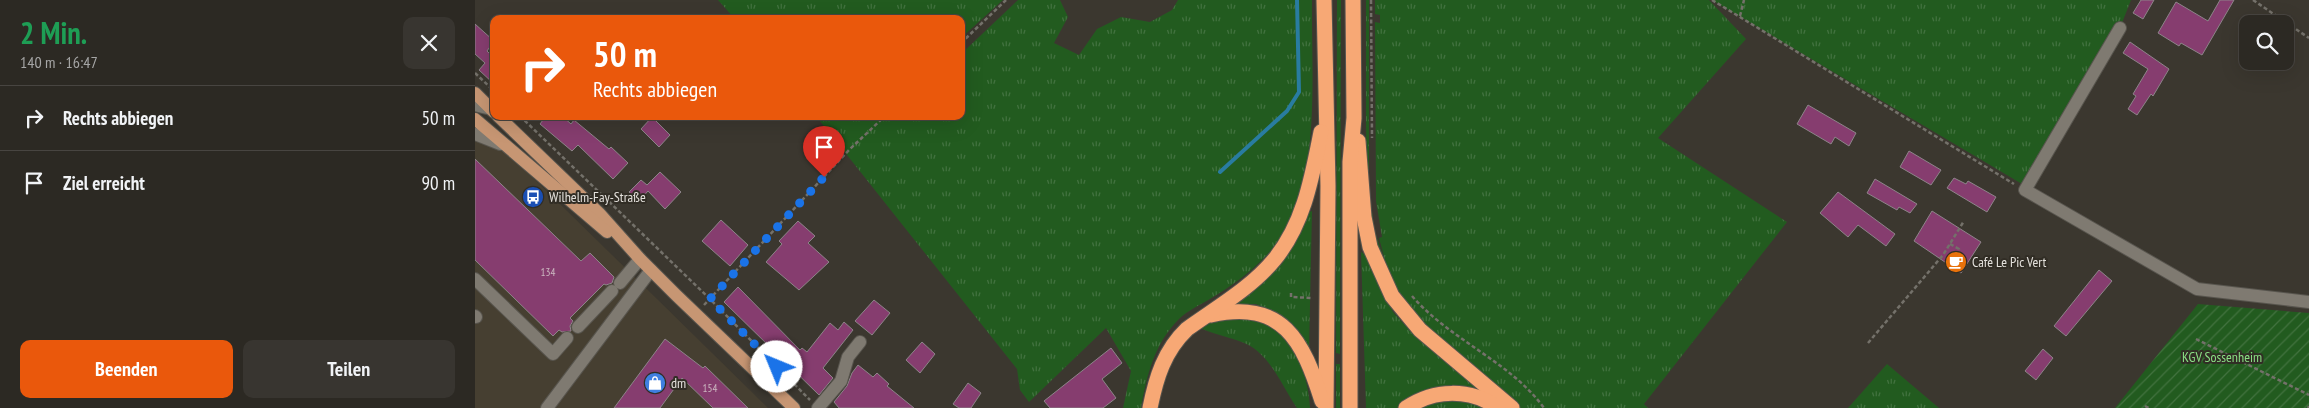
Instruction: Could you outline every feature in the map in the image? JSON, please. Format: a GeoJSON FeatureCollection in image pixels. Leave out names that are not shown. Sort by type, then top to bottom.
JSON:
{"type":"FeatureCollection","features":[{"type":"Feature","properties":{"kind":"highway"},"geometry":{"type":"LineString","coordinates":[[1324,0],[1327,299],[1325,408]]}},
{"type":"Feature","properties":{"kind":"highway"},"geometry":{"type":"LineString","coordinates":[[1350,408],[1350,162],[1354,118],[1353,0]]}},
{"type":"Feature","properties":{"kind":"highway"},"geometry":{"type":"LineString","coordinates":[[1150,408],[1157,379],[1167,354],[1187,329],[1258,276],[1286,244],[1307,196],[1326,108]]}},
{"type":"Feature","properties":{"kind":"highway"},"geometry":{"type":"LineString","coordinates":[[1354,118],[1361,163],[1364,217],[1370,247],[1391,296],[1420,330],[1513,408]]}},
{"type":"Feature","properties":{"kind":"highway"},"geometry":{"type":"LineString","coordinates":[[1205,317],[1247,310],[1270,318],[1287,329],[1300,346],[1310,364],[1325,408]]}},
{"type":"Feature","properties":{"kind":"highway"},"geometry":{"type":"LineString","coordinates":[[1406,408],[1418,400],[1453,392],[1469,394],[1489,401],[1498,408]]}},
{"type":"Feature","properties":{"kind":"main road"},"geometry":{"type":"LineString","coordinates":[[475,93],[490,108]]}},
{"type":"Feature","properties":{"kind":"main road"},"geometry":{"type":"LineString","coordinates":[[475,119],[508,149],[640,259]]}},
{"type":"Feature","properties":{"kind":"main road"},"geometry":{"type":"LineString","coordinates":[[502,120],[599,213],[651,270],[794,408]]}},
{"type":"Feature","properties":{"kind":"street"},"geometry":{"type":"LineString","coordinates":[[2120,28],[2025,190],[2197,289],[2309,302]]}},
{"type":"Feature","properties":{"kind":"street"},"geometry":{"type":"LineString","coordinates":[[475,105],[490,111]]}},
{"type":"Feature","properties":{"kind":"street"},"geometry":{"type":"LineString","coordinates":[[475,134],[488,137],[508,149]]}},
{"type":"Feature","properties":{"kind":"street"},"geometry":{"type":"LineString","coordinates":[[579,327],[640,259]]}},
{"type":"Feature","properties":{"kind":"street"},"geometry":{"type":"LineString","coordinates":[[547,408],[651,270]]}},
{"type":"Feature","properties":{"kind":"street"},"geometry":{"type":"LineString","coordinates":[[475,279],[553,354],[567,338]]}},
{"type":"Feature","properties":{"kind":"street"},"geometry":{"type":"LineString","coordinates":[[818,408],[841,381],[848,357],[860,342]]}},
{"type":"Feature","properties":{"kind":"path"},"geometry":{"type":"LineString","coordinates":[[965,39],[1006,0]]}},
{"type":"Feature","properties":{"kind":"path"},"geometry":{"type":"LineString","coordinates":[[1371,0],[1372,139]]}},
{"type":"Feature","properties":{"kind":"path"},"geometry":{"type":"LineString","coordinates":[[1712,0],[2025,190]]}},
{"type":"Feature","properties":{"kind":"path"},"geometry":{"type":"LineString","coordinates":[[1740,16],[1744,0]]}},
{"type":"Feature","properties":{"kind":"path"},"geometry":{"type":"LineString","coordinates":[[2253,0],[2309,38]]}},
{"type":"Feature","properties":{"kind":"path"},"geometry":{"type":"LineString","coordinates":[[475,73],[490,87]]}},
{"type":"Feature","properties":{"kind":"path"},"geometry":{"type":"LineString","coordinates":[[524,120],[710,299],[818,408]]}},
{"type":"Feature","properties":{"kind":"path"},"geometry":{"type":"LineString","coordinates":[[696,314],[849,150],[881,120]]}},
{"type":"Feature","properties":{"kind":"path"},"geometry":{"type":"LineString","coordinates":[[1868,343],[1950,244],[1964,221]]}},
{"type":"Feature","properties":{"kind":"path"},"geometry":{"type":"LineString","coordinates":[[1950,244],[1959,249],[1953,260]]}},
{"type":"Feature","properties":{"kind":"path"},"geometry":{"type":"LineString","coordinates":[[1291,293],[1291,297],[1327,299]]}},
{"type":"Feature","properties":{"kind":"path"},"geometry":{"type":"LineString","coordinates":[[1409,293],[1438,323],[1521,383],[1544,408]]}},
{"type":"Feature","properties":{"kind":"path"},"geometry":{"type":"LineString","coordinates":[[2196,339],[2309,395]]}},
{"type":"Feature","properties":{"kind":"path"},"geometry":{"type":"LineString","coordinates":[[2145,406],[2149,408]]}},
{"type":"Feature","properties":{"kind":"shaded area"},"geometry":{"type":"Polygon","coordinates":[[[475,121],[655,297],[768,408],[475,408],[475,121]]]}},
{"type":"Feature","properties":{"kind":"green space"},"geometry":{"type":"Polygon","coordinates":[[[718,0],[1003,0],[965,34],[965,15],[731,15],[718,0]]]}},
{"type":"Feature","properties":{"kind":"green space"},"geometry":{"type":"Polygon","coordinates":[[[1018,0],[1060,0],[1068,17],[1054,43],[1079,55],[1097,29],[1121,17],[1150,22],[1172,10],[1178,0],[1312,0],[1311,124],[1308,157],[1302,188],[1293,216],[1272,249],[1248,273],[1230,287],[1186,313],[1170,329],[1153,360],[1141,408],[1123,408],[1131,371],[1106,328],[1029,402],[1020,390],[1017,369],[819,120],[965,120],[965,50],[1018,0]]]}},
{"type":"Feature","properties":{"kind":"green space"},"geometry":{"type":"Polygon","coordinates":[[[1337,0],[1341,0],[1340,354],[1336,353],[1337,0]]]}},
{"type":"Feature","properties":{"kind":"green space"},"geometry":{"type":"Polygon","coordinates":[[[1366,0],[1369,0],[1369,191],[1375,232],[1386,264],[1379,238],[1382,237],[1376,201],[1375,22],[1380,23],[1380,15],[1375,14],[1375,0],[1709,0],[1746,39],[1658,138],[1787,222],[1644,404],[1648,408],[1519,408],[1443,345],[1405,303],[1392,282],[1382,260],[1375,238],[1368,193],[1366,0]]]}},
{"type":"Feature","properties":{"kind":"green space"},"geometry":{"type":"Polygon","coordinates":[[[1712,0],[2131,0],[2120,28],[2022,184],[1712,0]]]}},
{"type":"Feature","properties":{"kind":"green space"},"geometry":{"type":"Polygon","coordinates":[[[1312,211],[1309,351],[1278,314],[1256,304],[1232,304],[1307,213],[1312,211]]]}},
{"type":"Feature","properties":{"kind":"green space"},"geometry":{"type":"Polygon","coordinates":[[[1361,252],[1366,255],[1393,312],[1411,332],[1481,389],[1479,391],[1456,386],[1408,400],[1398,408],[1366,408],[1361,252]]]}},
{"type":"Feature","properties":{"kind":"green space","name":"KGV Sossenheim"},"geometry":{"type":"Polygon","coordinates":[[[2198,304],[2309,313],[2309,408],[2115,408],[2198,304]]]}},
{"type":"Feature","properties":{"kind":"green space"},"geometry":{"type":"Polygon","coordinates":[[[1219,319],[1254,319],[1267,323],[1278,331],[1288,342],[1302,367],[1309,395],[1310,408],[1297,408],[1273,369],[1258,352],[1239,341],[1198,327],[1219,319]]]}},
{"type":"Feature","properties":{"kind":"green space"},"geometry":{"type":"Polygon","coordinates":[[[1336,364],[1340,364],[1340,408],[1336,408],[1336,364]]]}},
{"type":"Feature","properties":{"kind":"green space"},"geometry":{"type":"Polygon","coordinates":[[[1887,364],[1939,408],[1848,408],[1887,364]]]}},
{"type":"Feature","properties":{"kind":"green space"},"geometry":{"type":"Polygon","coordinates":[[[1467,400],[1488,408],[1419,408],[1435,402],[1467,400]]]}},
{"type":"Feature","properties":{"kind":"building"},"geometry":{"type":"Polygon","coordinates":[[[2141,0],[2154,0],[2143,19],[2133,13],[2141,0]]]}},
{"type":"Feature","properties":{"kind":"building"},"geometry":{"type":"Polygon","coordinates":[[[2220,0],[2234,0],[2202,55],[2181,43],[2179,46],[2158,33],[2176,2],[2208,21],[2220,0]]]}},
{"type":"Feature","properties":{"kind":"building"},"geometry":{"type":"Polygon","coordinates":[[[475,24],[490,37],[490,47],[487,51],[490,54],[490,80],[479,70],[485,63],[475,54],[475,24]]]}},
{"type":"Feature","properties":{"kind":"building"},"geometry":{"type":"Polygon","coordinates":[[[2130,42],[2169,69],[2153,96],[2151,94],[2137,115],[2128,109],[2136,96],[2133,94],[2148,69],[2123,53],[2130,42]]]}},
{"type":"Feature","properties":{"kind":"building"},"geometry":{"type":"Polygon","coordinates":[[[1808,105],[1856,133],[1849,146],[1835,137],[1831,144],[1797,124],[1808,105]]]}},
{"type":"Feature","properties":{"kind":"building"},"geometry":{"type":"Polygon","coordinates":[[[543,120],[566,120],[571,124],[574,120],[609,149],[611,147],[628,163],[613,179],[578,145],[572,151],[540,124],[543,120]]]}},
{"type":"Feature","properties":{"kind":"building"},"geometry":{"type":"Polygon","coordinates":[[[649,120],[655,120],[670,135],[659,147],[641,129],[649,120]]]}},
{"type":"Feature","properties":{"kind":"building"},"geometry":{"type":"Polygon","coordinates":[[[1909,151],[1941,170],[1931,185],[1900,167],[1909,151]]]}},
{"type":"Feature","properties":{"kind":"building"},"geometry":{"type":"Polygon","coordinates":[[[475,159],[581,261],[590,253],[614,277],[612,283],[604,284],[570,318],[573,321],[570,326],[571,331],[562,332],[559,330],[553,336],[475,260],[475,159]]]}},
{"type":"Feature","properties":{"kind":"building"},"geometry":{"type":"Polygon","coordinates":[[[660,172],[681,192],[665,209],[648,191],[639,201],[629,192],[641,180],[647,185],[660,172]]]}},
{"type":"Feature","properties":{"kind":"building"},"geometry":{"type":"Polygon","coordinates":[[[1954,178],[1966,184],[1968,181],[1996,197],[1987,212],[1947,188],[1954,178]]]}},
{"type":"Feature","properties":{"kind":"building"},"geometry":{"type":"Polygon","coordinates":[[[1875,179],[1917,204],[1910,213],[1899,207],[1897,210],[1867,193],[1875,179]]]}},
{"type":"Feature","properties":{"kind":"building"},"geometry":{"type":"Polygon","coordinates":[[[1838,192],[1895,234],[1886,246],[1858,225],[1848,237],[1820,213],[1838,192]]]}},
{"type":"Feature","properties":{"kind":"building"},"geometry":{"type":"Polygon","coordinates":[[[1932,211],[1981,242],[1961,273],[1914,241],[1932,211]]]}},
{"type":"Feature","properties":{"kind":"building"},"geometry":{"type":"Polygon","coordinates":[[[721,220],[748,245],[730,266],[702,241],[721,220]]]}},
{"type":"Feature","properties":{"kind":"building"},"geometry":{"type":"Polygon","coordinates":[[[798,221],[815,236],[808,243],[829,262],[799,290],[766,262],[782,244],[779,241],[798,221]]]}},
{"type":"Feature","properties":{"kind":"building"},"geometry":{"type":"Polygon","coordinates":[[[2099,270],[2112,281],[2066,336],[2054,326],[2099,270]]]}},
{"type":"Feature","properties":{"kind":"building"},"geometry":{"type":"Polygon","coordinates":[[[738,287],[800,350],[802,348],[807,352],[830,323],[838,330],[844,322],[853,330],[823,368],[833,378],[819,395],[724,302],[738,287]]]}},
{"type":"Feature","properties":{"kind":"building"},"geometry":{"type":"Polygon","coordinates":[[[874,300],[890,313],[872,335],[855,321],[874,300]]]}},
{"type":"Feature","properties":{"kind":"building","name":"dm"},"geometry":{"type":"Polygon","coordinates":[[[665,339],[703,368],[705,366],[748,408],[713,408],[682,378],[660,408],[614,408],[665,339]]]}},
{"type":"Feature","properties":{"kind":"building"},"geometry":{"type":"Polygon","coordinates":[[[922,342],[935,354],[920,373],[906,360],[922,342]]]}},
{"type":"Feature","properties":{"kind":"building"},"geometry":{"type":"Polygon","coordinates":[[[1111,348],[1122,363],[1102,379],[1116,398],[1103,408],[1050,408],[1044,401],[1111,348]]]}},
{"type":"Feature","properties":{"kind":"building"},"geometry":{"type":"Polygon","coordinates":[[[2043,349],[2053,358],[2036,380],[2025,371],[2043,349]]]}},
{"type":"Feature","properties":{"kind":"building"},"geometry":{"type":"Polygon","coordinates":[[[858,365],[873,377],[877,373],[889,384],[887,386],[914,408],[839,408],[834,402],[847,386],[852,373],[858,365]]]}},
{"type":"Feature","properties":{"kind":"building"},"geometry":{"type":"Polygon","coordinates":[[[968,383],[981,393],[971,408],[959,408],[953,404],[968,383]]]}},
{"type":"Feature","properties":{"kind":"waterway"},"geometry":{"type":"LineString","coordinates":[[1220,172],[1287,111],[1299,92],[1297,0]]}},
{"type":"Feature","properties":{"kind":"place","name":"Wilhelm-Fay-Straße"},"geometry":{"type":"Point","coordinates":[533,197]}},
{"type":"Feature","properties":{"kind":"place","name":"Café Le Pic Vert"},"geometry":{"type":"Point","coordinates":[1956,262]}},
{"type":"Feature","properties":{"kind":"place","name":"dm"},"geometry":{"type":"Point","coordinates":[655,383]}},
{"type":"Feature","properties":{"kind":"route"},"geometry":{"type":"LineString","coordinates":[[777,367],[710,299],[824,177]]}}]}
